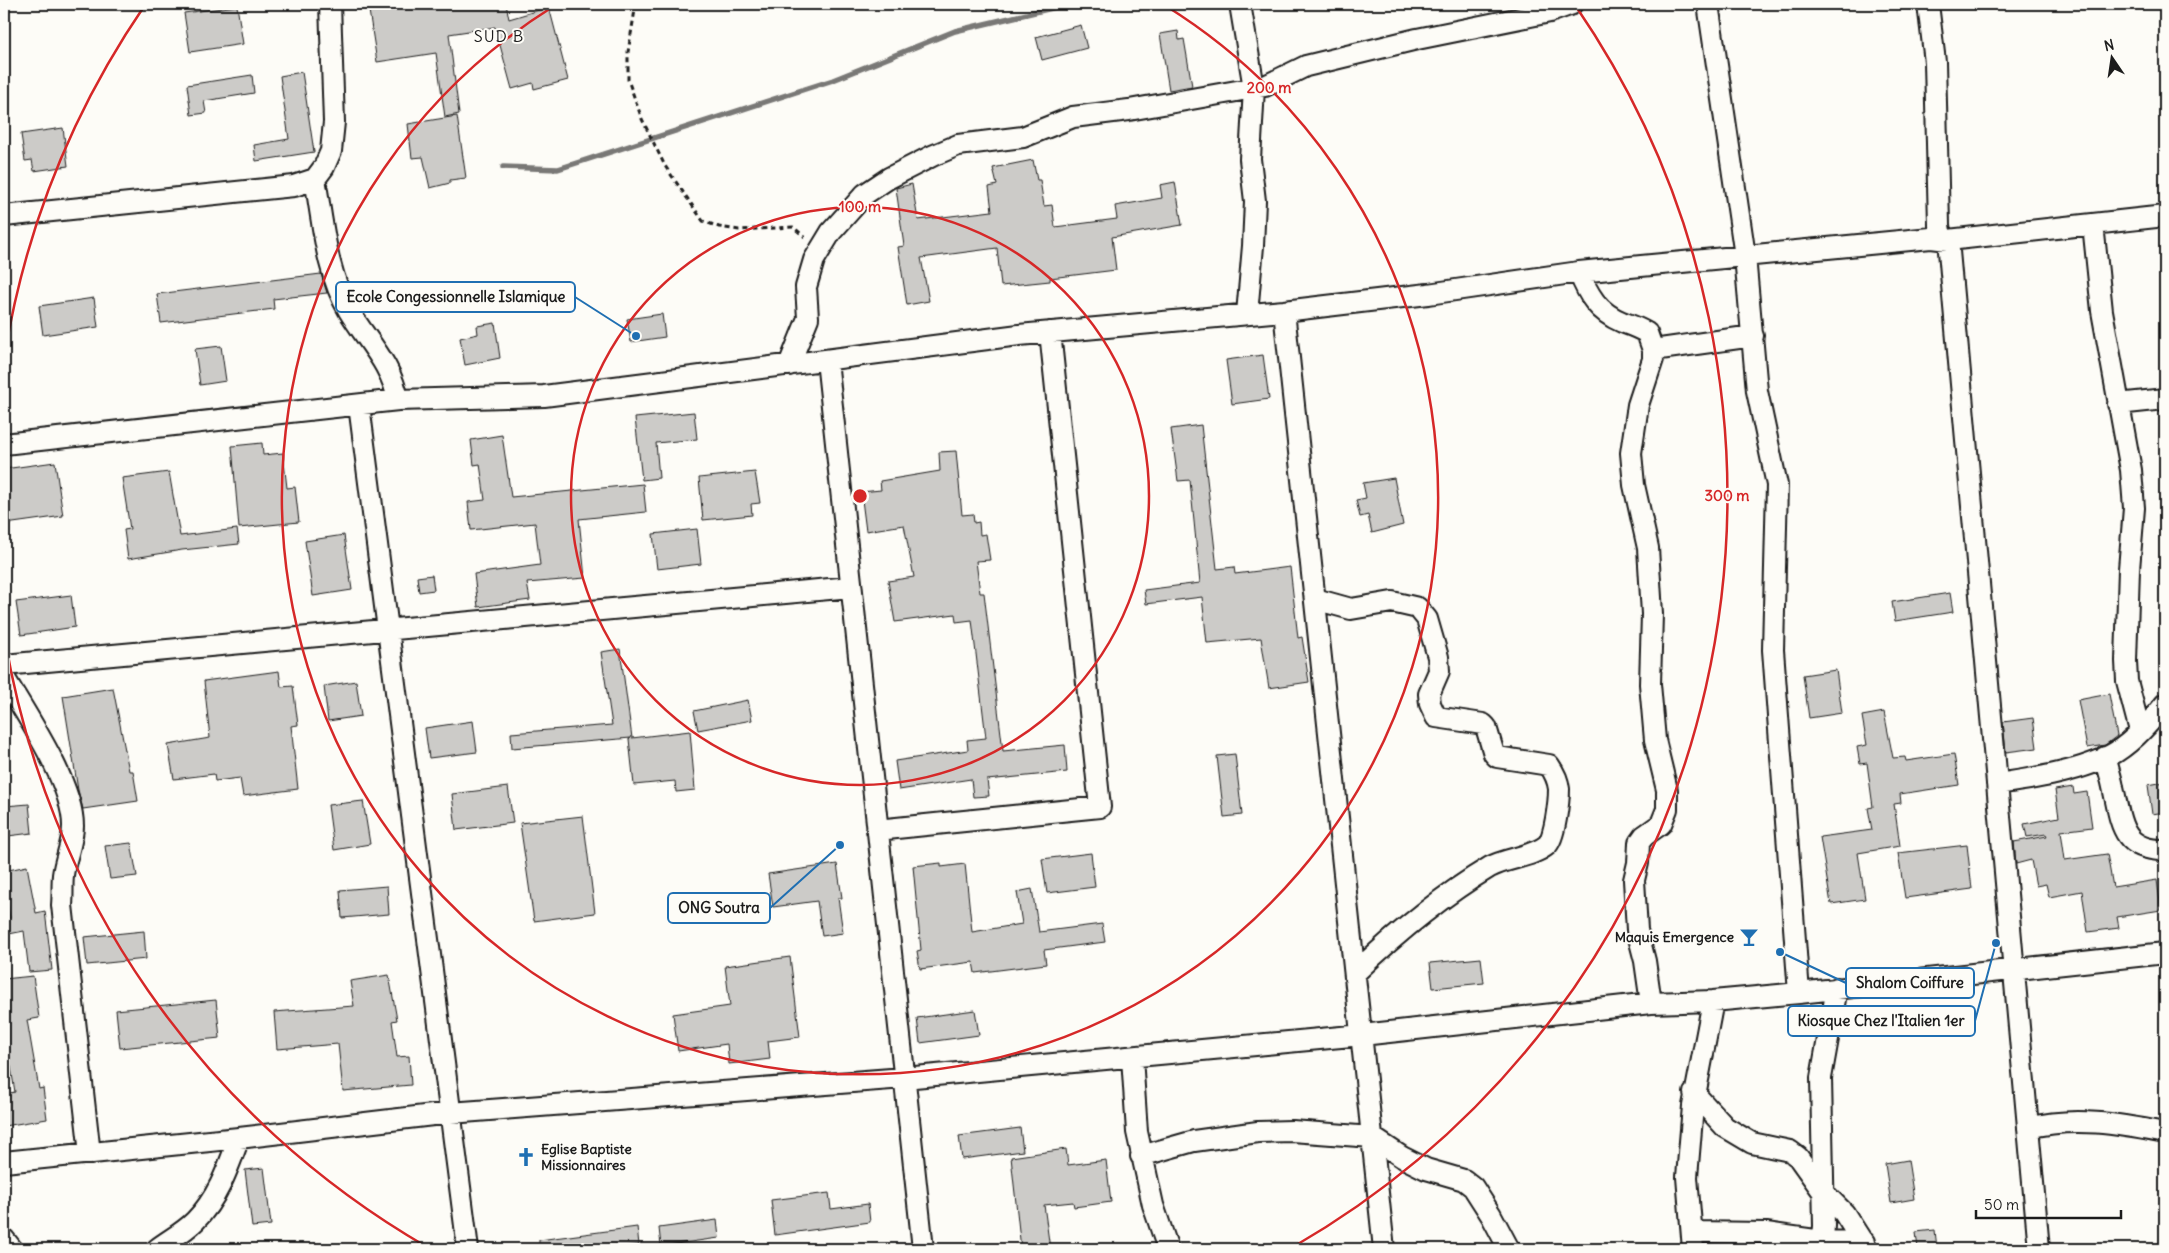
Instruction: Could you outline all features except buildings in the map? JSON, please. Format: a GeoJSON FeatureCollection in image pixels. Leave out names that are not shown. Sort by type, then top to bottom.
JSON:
{"type":"FeatureCollection","features":[{"type":"Feature","properties":{"kind":"street"},"geometry":{"type":"LineString","coordinates":[[4,216],[294,186],[315,179],[324,167],[331,151],[334,122],[330,4]]}},
{"type":"Feature","properties":{"kind":"street"},"geometry":{"type":"LineString","coordinates":[[1240,4],[1254,88],[1250,159],[1255,201],[1247,314]]}},
{"type":"Feature","properties":{"kind":"street"},"geometry":{"type":"LineString","coordinates":[[789,365],[808,318],[806,287],[819,252],[831,232],[866,194],[909,167],[958,146],[1023,137],[1073,117],[1129,110],[1265,86],[1306,66],[1417,39],[1550,12],[1572,4]]}},
{"type":"Feature","properties":{"kind":"street"},"geometry":{"type":"LineString","coordinates":[[1708,4],[1745,256],[1756,391],[1777,485],[1773,650],[1799,993]]}},
{"type":"Feature","properties":{"kind":"street"},"geometry":{"type":"LineString","coordinates":[[1928,4],[1935,62],[1938,225],[1944,239],[1997,784],[2038,1249]]}},
{"type":"Feature","properties":{"kind":"street"},"geometry":{"type":"LineString","coordinates":[[315,179],[336,284],[349,311],[374,345],[393,377],[398,400]]}},
{"type":"Feature","properties":{"kind":"street"},"geometry":{"type":"LineString","coordinates":[[4,444],[398,400],[544,396],[1050,332],[1284,311],[1428,294],[1579,272],[1944,239],[2165,216]]}},
{"type":"Feature","properties":{"kind":"street"},"geometry":{"type":"LineString","coordinates":[[2093,224],[2102,311],[2131,470],[2134,508],[2129,569],[2126,661],[2127,680],[2140,731]]}},
{"type":"Feature","properties":{"kind":"street"},"geometry":{"type":"LineString","coordinates":[[1579,272],[1587,293],[1594,303],[1610,316],[1647,333],[1653,350],[1651,368],[1634,419],[1631,453],[1634,485],[1648,548],[1652,614],[1650,684],[1655,740],[1667,790],[1665,818],[1661,824],[1644,836],[1639,843],[1638,863],[1634,880],[1638,930],[1651,1003]]}},
{"type":"Feature","properties":{"kind":"street"},"geometry":{"type":"LineString","coordinates":[[1284,311],[1384,1249]]}},
{"type":"Feature","properties":{"kind":"street"},"geometry":{"type":"LineString","coordinates":[[877,830],[1100,807],[1050,332]]}},
{"type":"Feature","properties":{"kind":"street"},"geometry":{"type":"LineString","coordinates":[[1653,350],[1753,336]]}},
{"type":"Feature","properties":{"kind":"street"},"geometry":{"type":"LineString","coordinates":[[826,360],[923,1249]]}},
{"type":"Feature","properties":{"kind":"street"},"geometry":{"type":"LineString","coordinates":[[2118,404],[2165,399]]}},
{"type":"Feature","properties":{"kind":"street"},"geometry":{"type":"LineString","coordinates":[[359,405],[468,1249]]}},
{"type":"Feature","properties":{"kind":"street"},"geometry":{"type":"LineString","coordinates":[[4,665],[851,587]]}},
{"type":"Feature","properties":{"kind":"street"},"geometry":{"type":"LineString","coordinates":[[1315,599],[1351,608],[1392,602],[1418,608],[1427,619],[1437,652],[1439,671],[1429,694],[1430,704],[1436,717],[1483,724],[1486,727],[1494,754],[1498,757],[1549,765],[1556,776],[1559,789],[1552,837],[1547,845],[1494,865],[1458,887],[1400,930],[1355,972]]}},
{"type":"Feature","properties":{"kind":"street"},"geometry":{"type":"LineString","coordinates":[[4,677],[58,772],[68,798],[73,825],[70,847],[63,873],[62,905],[90,1154]]}},
{"type":"Feature","properties":{"kind":"street"},"geometry":{"type":"LineString","coordinates":[[1997,784],[2091,764],[2106,757],[2131,741],[2165,704]]}},
{"type":"Feature","properties":{"kind":"street"},"geometry":{"type":"LineString","coordinates":[[2106,757],[2121,827],[2129,838],[2139,846],[2152,850],[2165,850]]}},
{"type":"Feature","properties":{"kind":"street"},"geometry":{"type":"LineString","coordinates":[[4,1162],[239,1138],[450,1112],[904,1078],[1132,1057],[1362,1035],[1651,1003],[1713,1001],[1799,993],[2165,953]]}},
{"type":"Feature","properties":{"kind":"street"},"geometry":{"type":"LineString","coordinates":[[1822,1245],[1824,1226],[1821,1078],[1837,988]]}},
{"type":"Feature","properties":{"kind":"street"},"geometry":{"type":"LineString","coordinates":[[1713,1001],[1694,1094],[1687,1178],[1693,1241],[1766,1233],[1822,1245],[1865,1246]]}},
{"type":"Feature","properties":{"kind":"street"},"geometry":{"type":"LineString","coordinates":[[1132,1057],[1137,1132],[1153,1205],[1168,1249]]}},
{"type":"Feature","properties":{"kind":"street"},"geometry":{"type":"LineString","coordinates":[[1694,1094],[1725,1127],[1752,1143],[1790,1151],[1798,1157],[1823,1192],[1844,1214],[1865,1246]]}},
{"type":"Feature","properties":{"kind":"street"},"geometry":{"type":"LineString","coordinates":[[2028,1128],[2051,1122],[2080,1121],[2159,1130]]}},
{"type":"Feature","properties":{"kind":"street"},"geometry":{"type":"LineString","coordinates":[[1142,1156],[1194,1141],[1258,1132],[1292,1131],[1372,1137],[1402,1157],[1426,1169],[1464,1180],[1473,1187],[1491,1215],[1509,1249]]}},
{"type":"Feature","properties":{"kind":"street"},"geometry":{"type":"LineString","coordinates":[[157,1249],[194,1222],[210,1203],[224,1178],[239,1138]]}},
{"type":"Feature","properties":{"kind":"street"},"geometry":{"type":"LineString","coordinates":[[4,1238],[12,1249]]}},
{"type":"Feature","properties":{"kind":"path"},"geometry":{"type":"LineString","coordinates":[[636,4],[628,52],[628,80],[642,119],[665,166],[703,221],[719,227],[739,230],[794,227],[819,252]]}},
{"type":"Feature","properties":{"kind":"waterway"},"geometry":{"type":"LineString","coordinates":[[503,167],[558,169],[833,80],[955,31],[1069,4]]}},
{"type":"Feature","properties":{"kind":"place","name":"Ecole Congessionnelle Islamique"},"geometry":{"type":"Point","coordinates":[636,336]}},
{"type":"Feature","properties":{"kind":"place","name":"ONG Soutra"},"geometry":{"type":"Point","coordinates":[840,845]}},
{"type":"Feature","properties":{"kind":"place","name":"Maquis Emergence"},"geometry":{"type":"Point","coordinates":[1749,937]}},
{"type":"Feature","properties":{"kind":"place","name":"Kiosque Chez l'Italien 1er"},"geometry":{"type":"Point","coordinates":[1996,943]}},
{"type":"Feature","properties":{"kind":"place","name":"Shalom Coiffure"},"geometry":{"type":"Point","coordinates":[1780,952]}},
{"type":"Feature","properties":{"kind":"place","name":"Eglise Baptiste Missionnaires"},"geometry":{"type":"Point","coordinates":[526,1157]}},
{"type":"Feature","properties":{"kind":"district","name":"SUD B"},"geometry":{"type":"Point","coordinates":[499,36]}}]}
